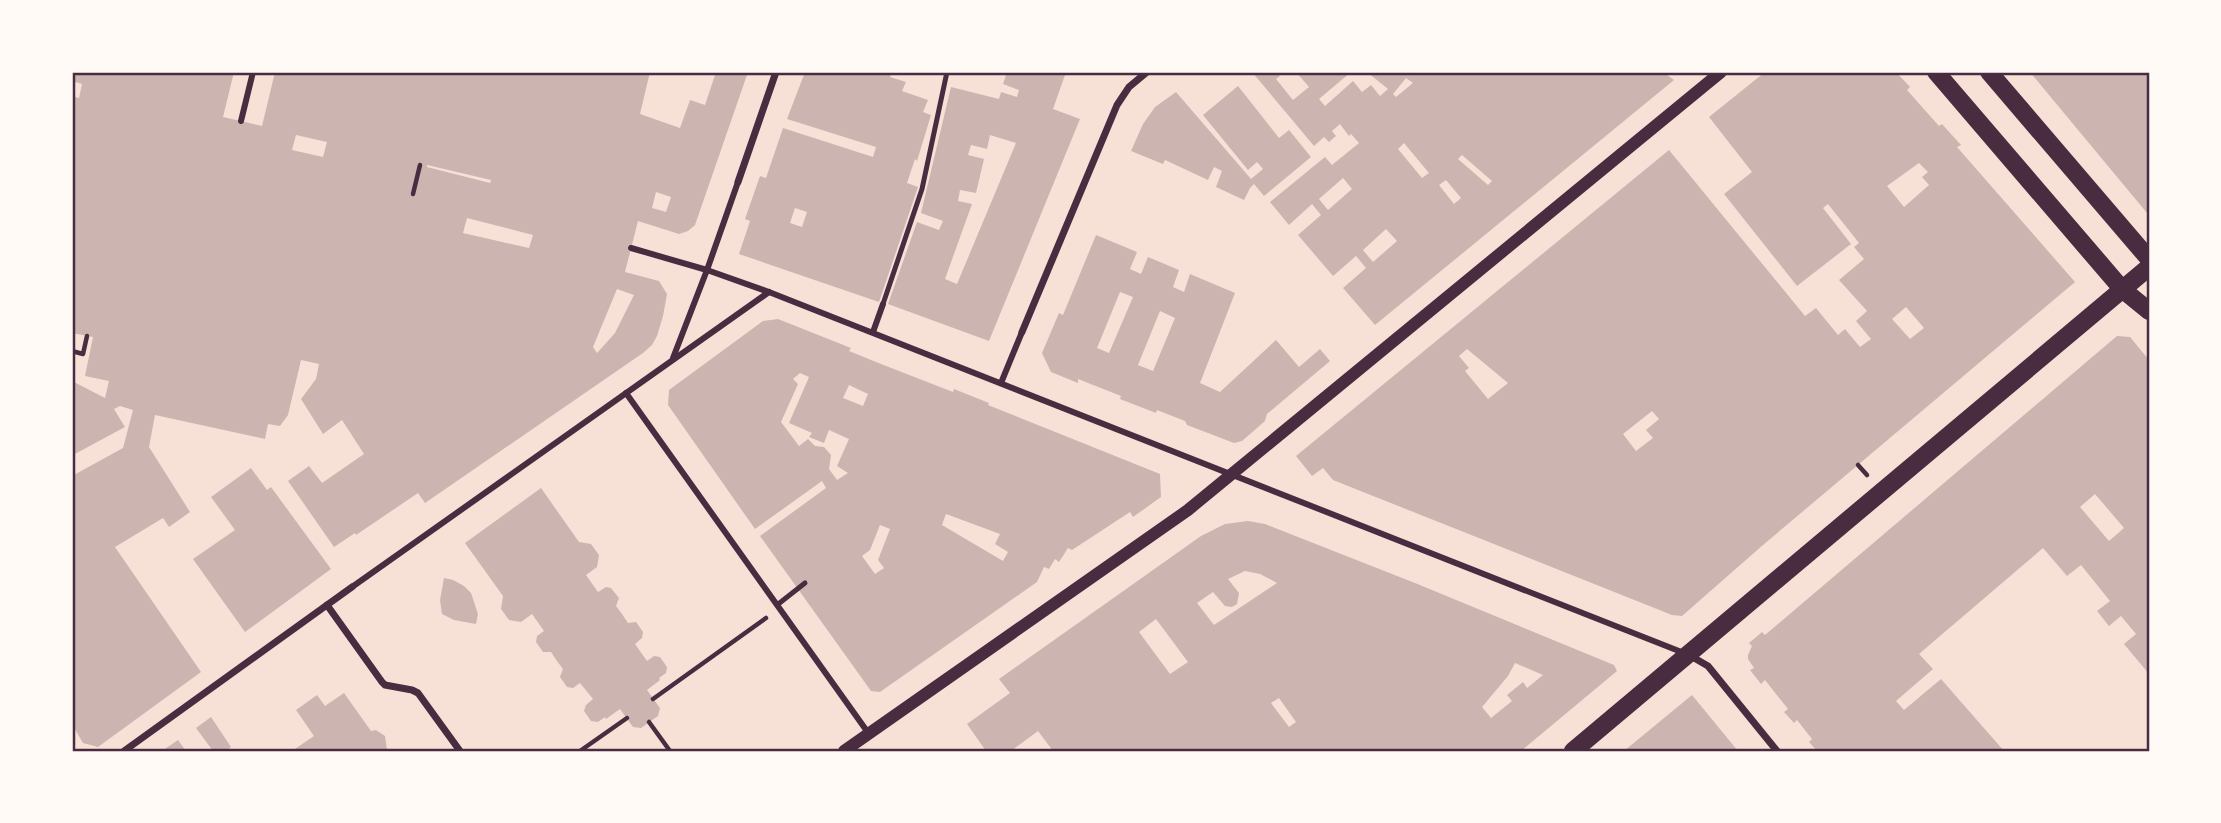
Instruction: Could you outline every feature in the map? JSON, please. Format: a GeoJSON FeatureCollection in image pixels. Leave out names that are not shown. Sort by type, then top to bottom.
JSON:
{"type":"FeatureCollection","features":[{"type":"Feature","properties":{"kind":"main road"},"geometry":{"type":"LineString","coordinates":[[1936,72],[2122,289],[2149,311]]}},
{"type":"Feature","properties":{"kind":"main road"},"geometry":{"type":"LineString","coordinates":[[1989,72],[2149,259]]}},
{"type":"Feature","properties":{"kind":"main road"},"geometry":{"type":"LineString","coordinates":[[1573,751],[2149,267]]}},
{"type":"Feature","properties":{"kind":"street"},"geometry":{"type":"LineString","coordinates":[[241,121],[253,72]]}},
{"type":"Feature","properties":{"kind":"street"},"geometry":{"type":"LineString","coordinates":[[673,360],[776,72]]}},
{"type":"Feature","properties":{"kind":"street"},"geometry":{"type":"LineString","coordinates":[[1001,383],[1116,106],[1129,87],[1147,72]]}},
{"type":"Feature","properties":{"kind":"street"},"geometry":{"type":"LineString","coordinates":[[844,751],[1166,526],[1232,475],[1721,72]]}},
{"type":"Feature","properties":{"kind":"street"},"geometry":{"type":"LineString","coordinates":[[631,248],[707,270],[873,332],[1689,655],[1707,666],[1777,751]]}},
{"type":"Feature","properties":{"kind":"street"},"geometry":{"type":"LineString","coordinates":[[124,751],[769,292]]}},
{"type":"Feature","properties":{"kind":"street"},"geometry":{"type":"LineString","coordinates":[[873,332],[883,304]]}},
{"type":"Feature","properties":{"kind":"street"},"geometry":{"type":"LineString","coordinates":[[626,393],[869,734]]}},
{"type":"Feature","properties":{"kind":"street"},"geometry":{"type":"LineString","coordinates":[[327,605],[382,682],[418,693],[460,751]]}},
{"type":"Feature","properties":{"kind":"lane"},"geometry":{"type":"LineString","coordinates":[[883,304],[922,189],[947,72]]}},
{"type":"Feature","properties":{"kind":"lane"},"geometry":{"type":"LineString","coordinates":[[778,606],[806,583]]}},
{"type":"Feature","properties":{"kind":"path"},"geometry":{"type":"LineString","coordinates":[[413,194],[420,166]]}},
{"type":"Feature","properties":{"kind":"path"},"geometry":{"type":"LineString","coordinates":[[72,351],[83,354],[87,336]]}},
{"type":"Feature","properties":{"kind":"path"},"geometry":{"type":"LineString","coordinates":[[653,699],[778,606]]}},
{"type":"Feature","properties":{"kind":"path"},"geometry":{"type":"LineString","coordinates":[[580,751],[626,718]]}},
{"type":"Feature","properties":{"kind":"path"},"geometry":{"type":"LineString","coordinates":[[649,722],[670,751]]}},
{"type":"Feature","properties":{"kind":"building"},"geometry":{"type":"Polygon","coordinates":[[[72,72],[234,72],[223,117],[262,126],[275,72],[650,72],[640,114],[680,128],[690,100],[705,105],[716,72],[748,72],[695,225],[679,234],[638,221],[625,272],[659,281],[667,294],[663,316],[652,345],[425,503],[418,493],[334,547],[288,481],[309,466],[322,483],[364,454],[342,420],[323,434],[301,399],[316,379],[319,364],[301,360],[288,415],[280,426],[268,424],[265,439],[155,415],[149,447],[190,512],[169,527],[163,518],[115,547],[201,672],[98,747],[83,743],[72,724],[72,476],[123,448],[133,410],[120,406],[114,409],[125,427],[73,455],[72,381],[105,398],[109,381],[85,376],[93,337],[72,333],[72,96],[79,98],[82,84],[72,81],[72,72]],[[296,135],[292,150],[323,157],[327,142],[296,135]],[[427,165],[490,183],[491,180],[427,165]],[[656,192],[652,208],[666,212],[671,197],[656,192]],[[467,218],[463,233],[529,248],[533,235],[467,218]],[[617,289],[593,347],[597,353],[615,333],[634,295],[617,289]]]}},
{"type":"Feature","properties":{"kind":"building"},"geometry":{"type":"Polygon","coordinates":[[[805,72],[892,72],[890,77],[906,82],[902,91],[928,100],[923,112],[931,115],[917,161],[915,159],[907,183],[918,187],[879,302],[739,254],[750,221],[745,219],[760,176],[766,178],[783,128],[873,157],[876,147],[787,119],[805,72]],[[795,208],[790,223],[802,227],[807,212],[795,208]]]}},
{"type":"Feature","properties":{"kind":"building"},"geometry":{"type":"Polygon","coordinates":[[[1007,72],[1066,72],[1053,109],[1080,119],[989,341],[888,304],[917,222],[939,230],[943,221],[921,213],[951,87],[999,99],[1001,92],[1017,97],[1019,90],[1003,84],[1007,72]],[[990,135],[987,149],[971,145],[968,155],[984,159],[976,193],[960,190],[958,201],[972,204],[945,279],[957,284],[1016,143],[990,135]]]}},
{"type":"Feature","properties":{"kind":"building"},"geometry":{"type":"Polygon","coordinates":[[[1252,72],[1276,72],[1280,76],[1276,79],[1293,100],[1309,87],[1296,72],[1351,72],[1319,99],[1325,106],[1353,81],[1362,92],[1371,85],[1380,96],[1388,89],[1367,72],[1663,72],[1674,80],[1375,325],[1343,288],[1366,268],[1356,256],[1333,276],[1298,235],[1321,215],[1312,204],[1289,225],[1270,202],[1325,157],[1332,165],[1359,143],[1351,134],[1349,136],[1340,124],[1332,131],[1336,136],[1329,142],[1324,137],[1314,146],[1252,72]],[[1406,78],[1393,94],[1396,97],[1413,83],[1406,78]],[[1404,143],[1398,149],[1422,178],[1429,173],[1404,143]],[[1462,155],[1458,159],[1488,185],[1492,181],[1462,155]],[[1343,178],[1319,199],[1328,210],[1352,189],[1343,178]],[[1446,180],[1439,185],[1454,204],[1461,198],[1446,180]],[[1386,229],[1363,250],[1373,262],[1397,241],[1386,229]]]}},
{"type":"Feature","properties":{"kind":"building"},"geometry":{"type":"Polygon","coordinates":[[[1765,72],[1896,72],[1910,87],[1907,90],[1939,126],[1942,124],[1961,145],[1957,147],[2075,282],[1682,616],[1672,615],[1333,480],[1323,468],[1312,476],[1296,456],[1669,150],[1805,316],[1816,308],[1838,335],[1845,329],[1860,347],[1871,339],[1856,321],[1867,311],[1839,280],[1864,259],[1854,247],[1859,243],[1828,204],[1823,208],[1851,244],[1797,286],[1724,194],[1752,172],[1709,117],[1765,72]],[[1919,163],[1887,186],[1904,207],[1929,185],[1922,177],[1928,172],[1919,163]],[[1906,307],[1892,319],[1910,339],[1924,328],[1906,307]],[[1467,349],[1459,356],[1469,368],[1465,371],[1488,399],[1508,383],[1467,349]],[[1652,411],[1623,434],[1636,451],[1653,438],[1646,430],[1659,419],[1652,411]]]}},
{"type":"Feature","properties":{"kind":"building"},"geometry":{"type":"Polygon","coordinates":[[[2030,72],[2149,72],[2149,213],[2147,213],[2030,72]]]}},
{"type":"Feature","properties":{"kind":"building"},"geometry":{"type":"Polygon","coordinates":[[[1238,86],[1279,138],[1289,130],[1311,157],[1264,196],[1254,184],[1244,200],[1216,187],[1222,171],[1214,167],[1208,180],[1165,160],[1163,164],[1131,151],[1143,124],[1155,107],[1176,92],[1251,179],[1263,169],[1257,162],[1248,170],[1203,115],[1238,86]]]}},
{"type":"Feature","properties":{"kind":"building"},"geometry":{"type":"Polygon","coordinates":[[[1096,235],[1137,252],[1130,269],[1141,274],[1148,257],[1179,270],[1173,287],[1184,292],[1190,274],[1235,293],[1200,383],[1220,392],[1276,340],[1299,367],[1320,349],[1330,361],[1267,414],[1265,421],[1242,441],[1234,443],[1157,410],[1156,413],[1120,399],[1121,396],[1078,379],[1078,383],[1051,372],[1042,353],[1059,313],[1063,315],[1096,235]],[[1120,292],[1097,348],[1109,353],[1133,297],[1120,292]],[[1160,311],[1138,365],[1153,371],[1175,318],[1160,311]]]}},
{"type":"Feature","properties":{"kind":"building"},"geometry":{"type":"Polygon","coordinates":[[[778,319],[851,348],[849,351],[881,364],[953,392],[954,389],[1160,474],[1161,497],[1133,517],[1130,512],[1072,550],[1068,548],[1059,562],[1055,559],[1049,569],[1044,567],[1037,582],[880,692],[871,691],[760,536],[826,488],[822,481],[755,529],[668,405],[669,390],[763,321],[778,319]],[[800,373],[793,379],[798,384],[781,422],[799,446],[808,439],[815,446],[824,447],[831,455],[829,469],[837,480],[848,473],[837,466],[849,439],[829,430],[824,443],[809,437],[812,433],[789,423],[809,377],[800,373]],[[849,385],[843,398],[863,406],[868,394],[849,385]],[[946,514],[942,525],[1003,561],[1008,552],[995,544],[1000,534],[946,514]],[[880,525],[870,550],[862,556],[875,574],[884,568],[878,560],[890,529],[880,525]]]}},
{"type":"Feature","properties":{"kind":"building"},"geometry":{"type":"Polygon","coordinates":[[[2117,336],[2130,337],[2149,360],[2149,674],[2124,644],[2136,634],[2121,616],[2109,626],[2097,611],[2110,601],[2081,565],[2067,576],[2043,548],[1919,654],[1933,669],[1896,701],[1904,710],[1941,679],[2004,751],[1817,751],[1809,742],[1812,739],[1797,720],[1794,723],[1784,712],[1788,709],[1765,680],[1761,684],[1750,670],[1754,668],[1748,659],[1752,646],[1749,643],[1762,632],[1765,635],[2117,336]],[[2095,494],[2080,507],[2109,541],[2124,528],[2095,494]]]}},
{"type":"Feature","properties":{"kind":"building"},"geometry":{"type":"Polygon","coordinates":[[[251,468],[267,490],[271,487],[331,569],[245,632],[193,559],[235,530],[211,497],[251,468]]]}},
{"type":"Feature","properties":{"kind":"building"},"geometry":{"type":"Polygon","coordinates":[[[541,488],[579,542],[591,544],[599,555],[597,567],[586,575],[598,592],[606,587],[611,588],[619,598],[616,606],[628,623],[636,622],[643,632],[642,638],[635,644],[647,661],[654,656],[660,657],[667,667],[660,680],[647,690],[660,708],[658,716],[641,728],[633,727],[620,709],[606,719],[605,717],[598,722],[591,721],[584,711],[593,699],[580,683],[573,688],[567,687],[560,677],[563,669],[551,652],[543,652],[536,642],[537,636],[544,631],[532,614],[521,622],[509,620],[501,609],[503,596],[465,543],[541,488]]]}},
{"type":"Feature","properties":{"kind":"building"},"geometry":{"type":"Polygon","coordinates":[[[1248,521],[1265,524],[1614,665],[1617,671],[1521,751],[1053,751],[1038,731],[1011,751],[986,751],[967,724],[1010,693],[999,679],[1201,536],[1225,524],[1248,521]],[[1245,571],[1228,579],[1239,593],[1237,604],[1232,607],[1225,606],[1213,592],[1197,603],[1214,625],[1277,583],[1260,574],[1245,571]],[[1156,619],[1139,632],[1170,674],[1188,662],[1156,619]],[[1515,663],[1508,676],[1482,707],[1491,718],[1512,701],[1507,695],[1523,682],[1527,688],[1543,675],[1515,663]],[[1279,698],[1271,703],[1289,727],[1296,722],[1279,698]]]}},
{"type":"Feature","properties":{"kind":"building"},"geometry":{"type":"Polygon","coordinates":[[[444,578],[464,586],[471,593],[478,614],[476,624],[454,620],[442,614],[440,600],[444,578]]]}},
{"type":"Feature","properties":{"kind":"building"},"geometry":{"type":"Polygon","coordinates":[[[344,693],[371,731],[376,730],[385,736],[387,750],[292,751],[314,736],[296,710],[317,695],[325,706],[344,693]]]}},
{"type":"Feature","properties":{"kind":"building"},"geometry":{"type":"Polygon","coordinates":[[[1692,695],[1738,751],[1624,751],[1692,695]]]}},
{"type":"Feature","properties":{"kind":"building"},"geometry":{"type":"Polygon","coordinates":[[[211,717],[231,747],[226,751],[213,751],[196,728],[211,717]]]}},
{"type":"Feature","properties":{"kind":"building"},"geometry":{"type":"Polygon","coordinates":[[[178,740],[186,751],[162,751],[178,740]]]}}]}
